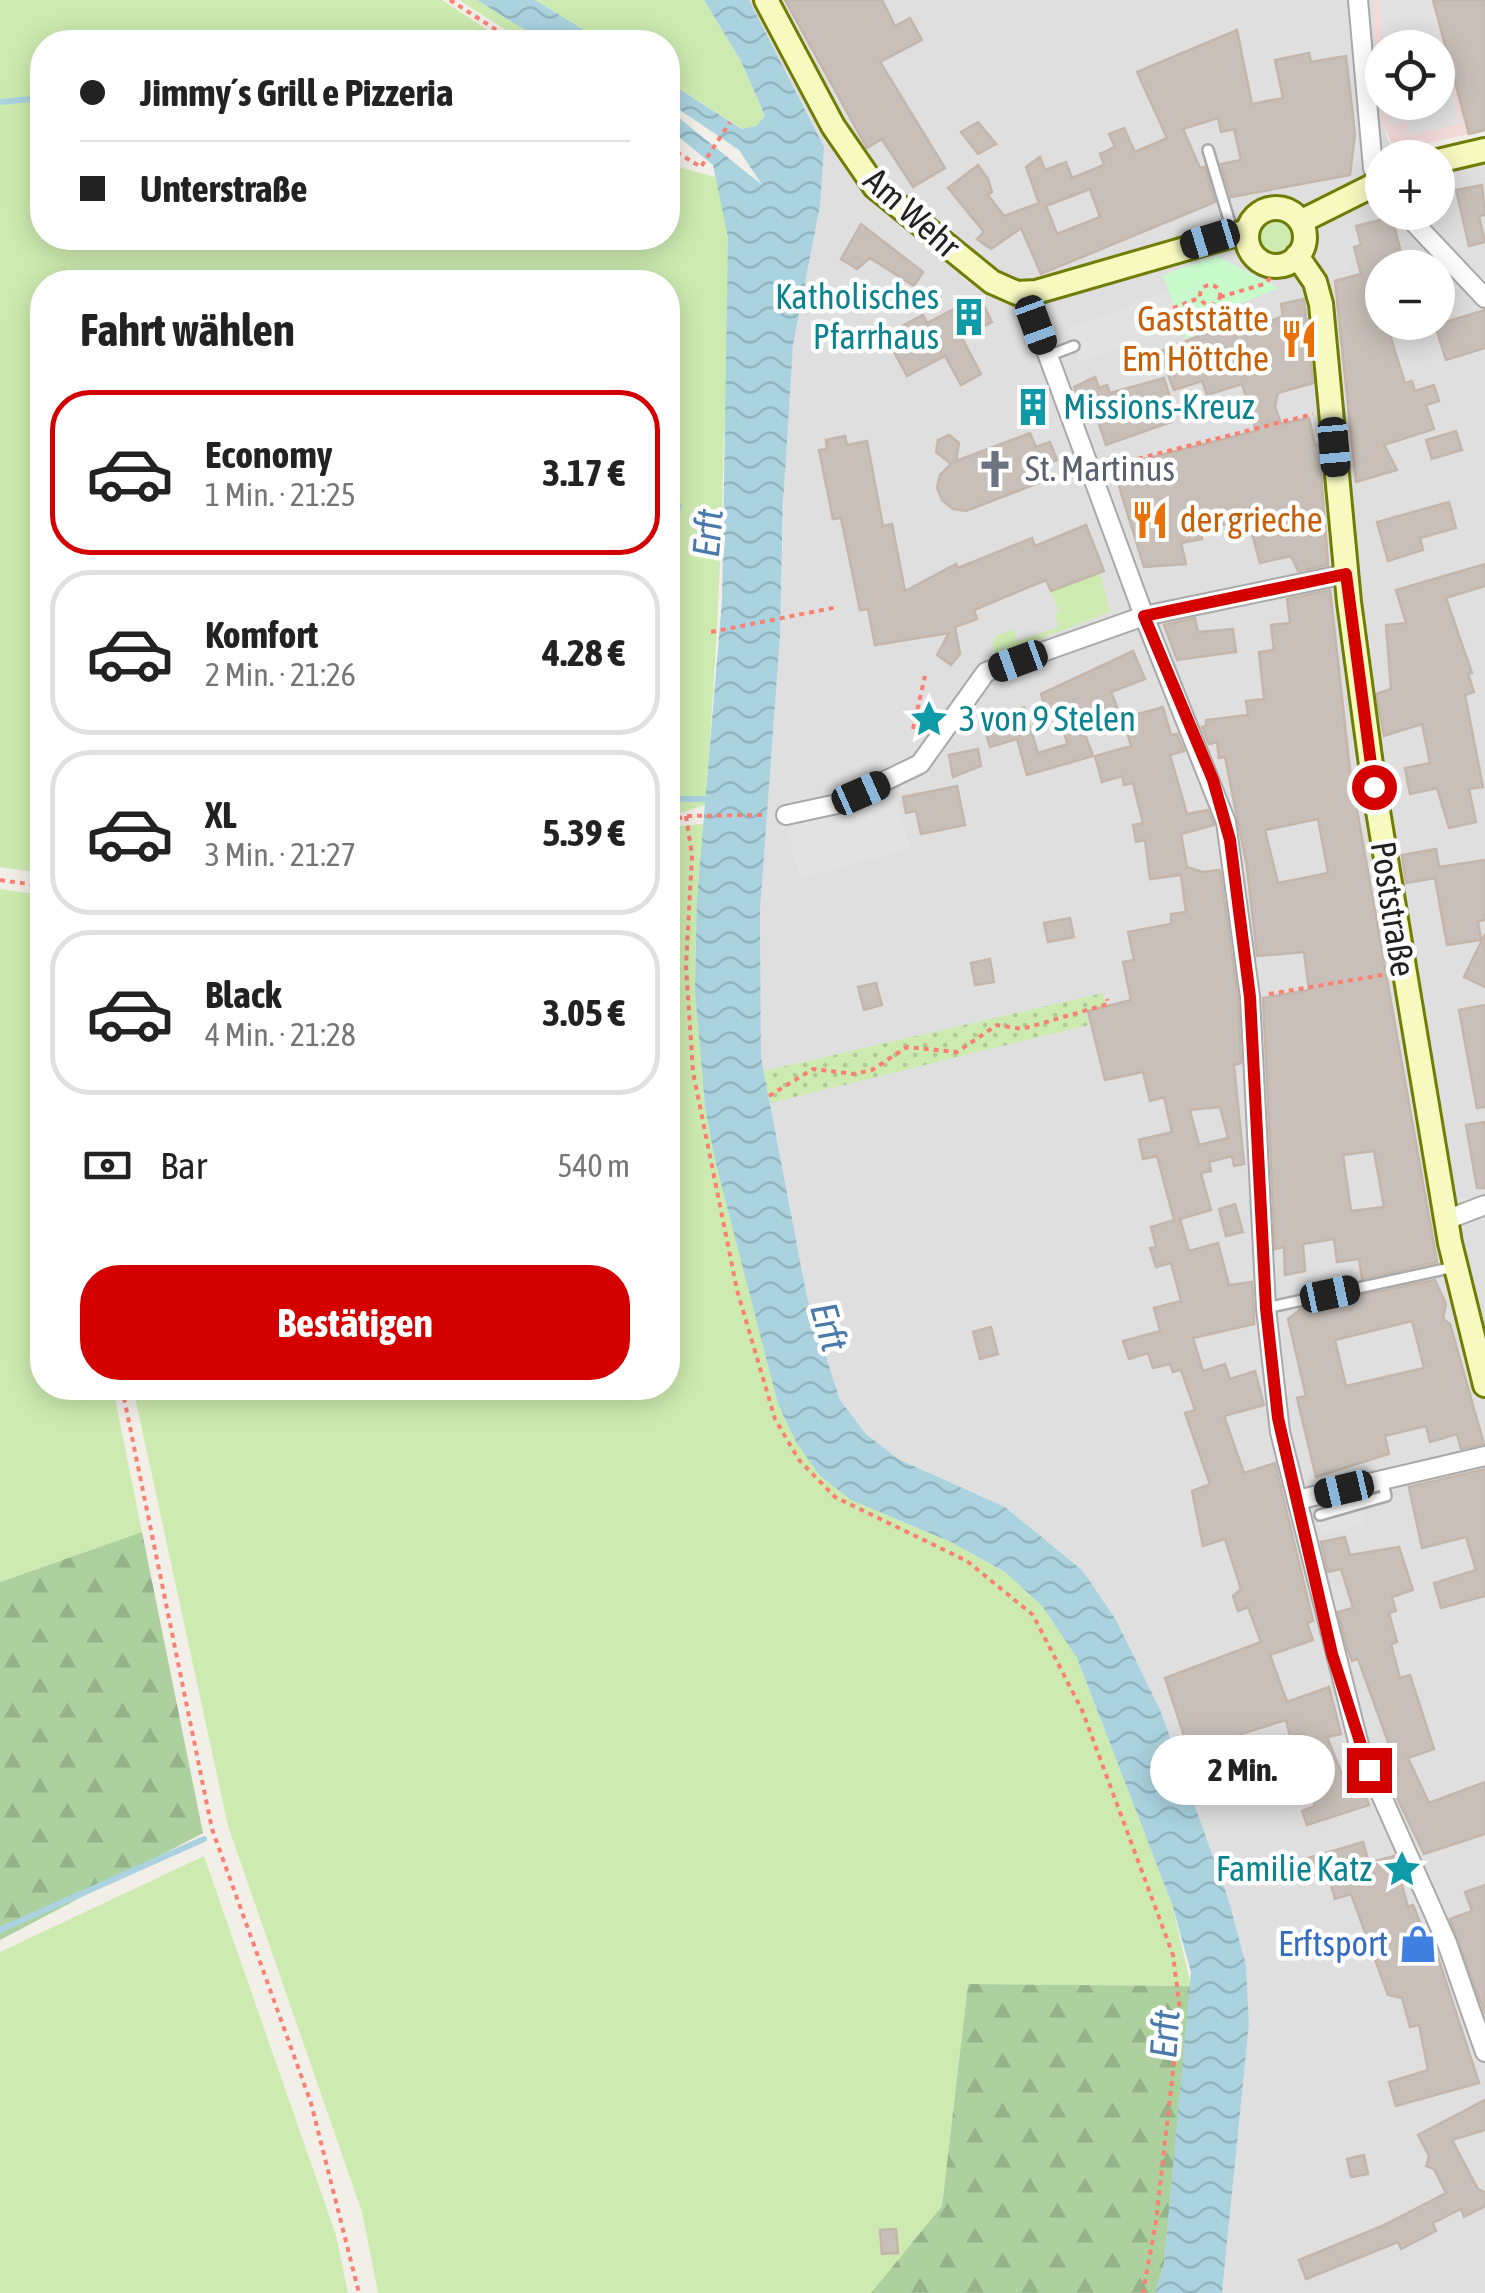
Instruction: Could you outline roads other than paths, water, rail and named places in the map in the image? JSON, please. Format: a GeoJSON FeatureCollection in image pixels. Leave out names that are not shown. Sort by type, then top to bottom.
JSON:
{"type":"FeatureCollection","features":[{"type":"Feature","properties":{"kind":"street","name":"Am Wehr"},"geometry":{"type":"LineString","coordinates":[[766,0],[847,150],[875,187],[987,279],[1025,293]]}},
{"type":"Feature","properties":{"kind":"street"},"geometry":{"type":"LineString","coordinates":[[1358,0],[1375,140]]}},
{"type":"Feature","properties":{"kind":"street"},"geometry":{"type":"LineString","coordinates":[[1455,157],[1485,150]]}},
{"type":"Feature","properties":{"kind":"street"},"geometry":{"type":"LineString","coordinates":[[1302,222],[1365,191]]}},
{"type":"Feature","properties":{"kind":"street"},"geometry":{"type":"LineString","coordinates":[[1240,233],[1256,258],[1290,260],[1305,240],[1302,222],[1288,210],[1274,208],[1258,216],[1240,233],[1025,293],[1144,616],[1226,822],[1250,997],[1266,1308],[1278,1418],[1359,1745],[1447,1943],[1485,2052]]}},
{"type":"Feature","properties":{"kind":"street"},"geometry":{"type":"LineString","coordinates":[[1421,230],[1485,298]]}},
{"type":"Feature","properties":{"kind":"street","name":"Poststraße"},"geometry":{"type":"LineString","coordinates":[[1290,260],[1315,282],[1321,304],[1346,574],[1402,972],[1455,1267],[1485,1385]]}},
{"type":"Feature","properties":{"kind":"street"},"geometry":{"type":"LineString","coordinates":[[786,815],[836,804],[920,764],[986,672],[1144,616],[1346,574]]}},
{"type":"Feature","properties":{"kind":"street"},"geometry":{"type":"LineString","coordinates":[[1446,1220],[1485,1205]]}},
{"type":"Feature","properties":{"kind":"street"},"geometry":{"type":"LineString","coordinates":[[1297,1500],[1485,1456]]}},
{"type":"Feature","properties":{"kind":"lane"},"geometry":{"type":"LineString","coordinates":[[1208,150],[1240,233]]}},
{"type":"Feature","properties":{"kind":"lane"},"geometry":{"type":"LineString","coordinates":[[1048,356],[1074,346]]}},
{"type":"Feature","properties":{"kind":"lane"},"geometry":{"type":"LineString","coordinates":[[1266,1308],[1455,1267]]}},
{"type":"Feature","properties":{"kind":"lane"},"geometry":{"type":"LineString","coordinates":[[1320,1515],[1386,1496],[1382,1480]]}},
{"type":"Feature","properties":{"kind":"water"},"geometry":{"type":"Polygon","coordinates":[[[477,0],[535,0],[584,30],[525,30],[477,0]]]}},
{"type":"Feature","properties":{"kind":"water"},"geometry":{"type":"Polygon","coordinates":[[[704,0],[749,0],[824,147],[820,206],[793,345],[780,636],[760,911],[761,1057],[807,1297],[840,1400],[866,1434],[898,1459],[1005,1507],[1082,1570],[1116,1620],[1161,1712],[1229,1901],[1246,1965],[1249,2024],[1222,2293],[1155,2293],[1164,2264],[1191,1972],[1172,1904],[1077,1658],[1042,1606],[1005,1572],[951,1542],[851,1500],[820,1476],[796,1442],[778,1404],[715,1160],[705,1107],[695,991],[697,899],[722,601],[728,237],[713,165],[680,138],[680,119],[762,185],[739,150],[680,110],[680,90],[742,129],[756,126],[765,116],[741,61],[704,0]]]}},
{"type":"Feature","properties":{"kind":"waterway"},"geometry":{"type":"LineString","coordinates":[[0,102],[30,99]]}},
{"type":"Feature","properties":{"kind":"waterway"},"geometry":{"type":"LineString","coordinates":[[680,799],[711,799]]}},
{"type":"Feature","properties":{"kind":"waterway"},"geometry":{"type":"LineString","coordinates":[[0,1930],[204,1839]]}},
{"type":"Feature","properties":{"kind":"place","name":"Katholisches Pfarrhaus"},"geometry":{"type":"Point","coordinates":[969,317]}},
{"type":"Feature","properties":{"kind":"place","name":"Gaststätte Em Höttche"},"geometry":{"type":"Point","coordinates":[1299,339]}},
{"type":"Feature","properties":{"kind":"place","name":"Missions-Kreuz"},"geometry":{"type":"Point","coordinates":[1033,407]}},
{"type":"Feature","properties":{"kind":"place","name":"St. Martinus"},"geometry":{"type":"Point","coordinates":[995,469]}},
{"type":"Feature","properties":{"kind":"place","name":"der grieche"},"geometry":{"type":"Point","coordinates":[1150,520]}},
{"type":"Feature","properties":{"kind":"place","name":"3 von 9 Stelen"},"geometry":{"type":"Point","coordinates":[929,719]}},
{"type":"Feature","properties":{"kind":"place","name":"Familie Katz"},"geometry":{"type":"Point","coordinates":[1402,1869]}},
{"type":"Feature","properties":{"kind":"place","name":"Erftsport"},"geometry":{"type":"Point","coordinates":[1418,1944]}},
{"type":"Feature","properties":{"kind":"water label","name":"Erft"},"geometry":{"type":"Point","coordinates":[708,533]}},
{"type":"Feature","properties":{"kind":"water label","name":"Erft"},"geometry":{"type":"Point","coordinates":[829,1327]}},
{"type":"Feature","properties":{"kind":"water label","name":"Erft"},"geometry":{"type":"Point","coordinates":[1165,2034]}}]}
